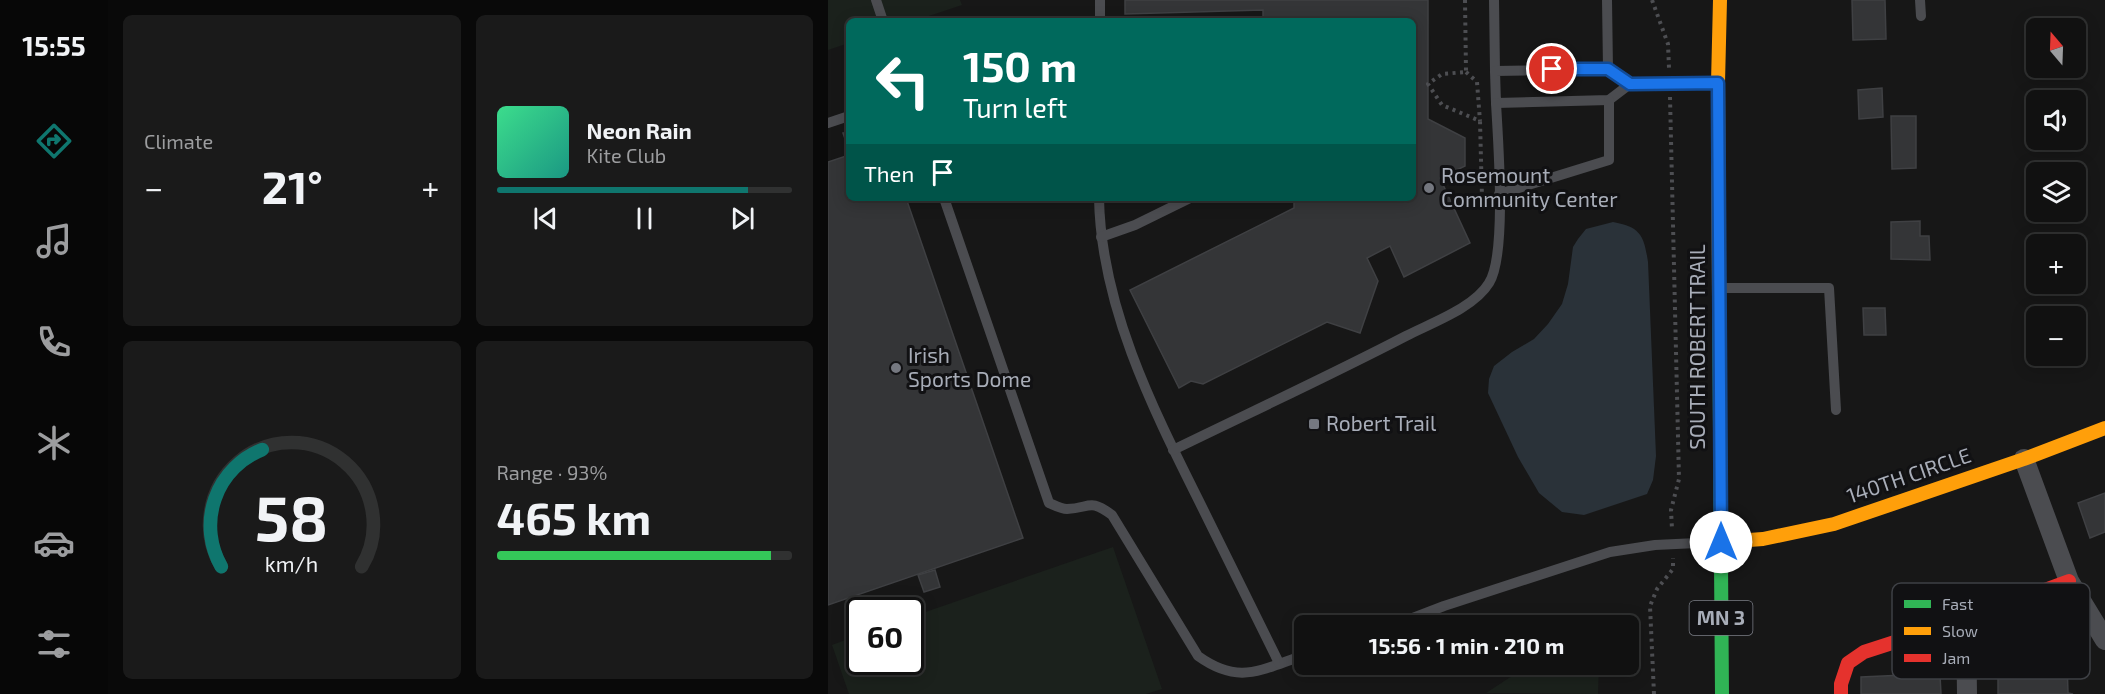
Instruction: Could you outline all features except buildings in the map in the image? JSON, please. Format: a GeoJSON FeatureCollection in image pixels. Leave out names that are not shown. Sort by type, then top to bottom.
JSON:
{"type":"FeatureCollection","features":[{"type":"Feature","properties":{"kind":"main road","name":"SOUTH ROBERT TRAIL"},"geometry":{"type":"LineString","coordinates":[[1720,0],[1718,83],[1722,694]]}},
{"type":"Feature","properties":{"kind":"main road","name":"140TH CIRCLE"},"geometry":{"type":"LineString","coordinates":[[1721,542],[1762,539],[1834,524],[2024,459],[2105,428]]}},
{"type":"Feature","properties":{"kind":"main road"},"geometry":{"type":"LineString","coordinates":[[1841,694],[1841,684],[1848,663],[1864,652],[1892,643]]}},
{"type":"Feature","properties":{"kind":"street"},"geometry":{"type":"LineString","coordinates":[[2024,459],[2069,582]]}},
{"type":"Feature","properties":{"kind":"street"},"geometry":{"type":"LineString","coordinates":[[2090,616],[2105,640]]}},
{"type":"Feature","properties":{"kind":"street"},"geometry":{"type":"LineString","coordinates":[[1967,679],[1967,694]]}},
{"type":"Feature","properties":{"kind":"lane"},"geometry":{"type":"LineString","coordinates":[[876,0],[882,18]]}},
{"type":"Feature","properties":{"kind":"lane"},"geometry":{"type":"LineString","coordinates":[[1100,0],[1100,18]]}},
{"type":"Feature","properties":{"kind":"lane"},"geometry":{"type":"LineString","coordinates":[[1173,450],[1379,350],[1477,298],[1490,282],[1497,258],[1499,194],[1494,0]]}},
{"type":"Feature","properties":{"kind":"lane"},"geometry":{"type":"LineString","coordinates":[[1606,0],[1608,69]]}},
{"type":"Feature","properties":{"kind":"lane"},"geometry":{"type":"LineString","coordinates":[[1920,0],[1921,16]]}},
{"type":"Feature","properties":{"kind":"lane"},"geometry":{"type":"LineString","coordinates":[[1495,71],[1608,69],[1630,84],[1718,83]]}},
{"type":"Feature","properties":{"kind":"lane"},"geometry":{"type":"LineString","coordinates":[[1496,103],[1609,100],[1630,84]]}},
{"type":"Feature","properties":{"kind":"lane"},"geometry":{"type":"LineString","coordinates":[[1499,194],[1609,160],[1609,100]]}},
{"type":"Feature","properties":{"kind":"lane"},"geometry":{"type":"LineString","coordinates":[[828,123],[846,117]]}},
{"type":"Feature","properties":{"kind":"lane"},"geometry":{"type":"LineString","coordinates":[[945,201],[1048,503],[1065,509],[1098,505],[1112,515],[1198,656],[1214,667],[1227,672],[1254,672],[1294,658]]}},
{"type":"Feature","properties":{"kind":"lane"},"geometry":{"type":"LineString","coordinates":[[1099,201],[1101,237],[1114,298],[1146,394],[1279,663]]}},
{"type":"Feature","properties":{"kind":"lane"},"geometry":{"type":"LineString","coordinates":[[1101,237],[1135,225],[1184,201]]}},
{"type":"Feature","properties":{"kind":"lane"},"geometry":{"type":"LineString","coordinates":[[1719,288],[1829,288],[1836,410]]}},
{"type":"Feature","properties":{"kind":"lane"},"geometry":{"type":"LineString","coordinates":[[1421,615],[1610,552],[1655,544],[1721,542]]}},
{"type":"Feature","properties":{"kind":"path"},"geometry":{"type":"LineString","coordinates":[[1465,0],[1466,72],[1477,82],[1482,198]]}},
{"type":"Feature","properties":{"kind":"path"},"geometry":{"type":"LineString","coordinates":[[1652,0],[1668,44],[1679,479],[1671,510],[1673,569],[1657,589],[1650,606],[1654,694]]}},
{"type":"Feature","properties":{"kind":"path"},"geometry":{"type":"LineString","coordinates":[[1466,72],[1442,74],[1428,84],[1442,105],[1479,121]]}},
{"type":"Feature","properties":{"kind":"shaded area"},"geometry":{"type":"Polygon","coordinates":[[[828,0],[960,0],[962,5],[923,18],[846,18],[846,44],[828,50],[828,0]]]}},
{"type":"Feature","properties":{"kind":"shaded area"},"geometry":{"type":"Polygon","coordinates":[[[1613,222],[1630,227],[1640,234],[1648,262],[1656,456],[1653,480],[1647,494],[1584,515],[1562,512],[1539,493],[1518,457],[1488,393],[1489,379],[1494,366],[1534,339],[1562,304],[1568,284],[1573,247],[1578,239],[1586,229],[1613,222]]]}},
{"type":"Feature","properties":{"kind":"shaded area"},"geometry":{"type":"Polygon","coordinates":[[[1113,547],[1162,689],[1146,694],[849,694],[832,645],[846,640],[846,675],[924,675],[924,612],[1113,547]]]}},
{"type":"Feature","properties":{"kind":"shaded area"},"geometry":{"type":"Polygon","coordinates":[[[1599,675],[1598,694],[1486,693],[1512,676],[1599,675]]]}},
{"type":"Feature","properties":{"kind":"traffic: fast"},"geometry":{"type":"LineString","coordinates":[[1719,296],[1722,694]]}},
{"type":"Feature","properties":{"kind":"traffic: slow"},"geometry":{"type":"LineString","coordinates":[[1719,296],[1720,0]]}},
{"type":"Feature","properties":{"kind":"traffic: slow"},"geometry":{"type":"LineString","coordinates":[[1721,542],[1763,539],[1834,524],[2024,459],[2105,428]]}},
{"type":"Feature","properties":{"kind":"traffic: jam"},"geometry":{"type":"LineString","coordinates":[[2064,583],[2069,581]]}},
{"type":"Feature","properties":{"kind":"traffic: jam"},"geometry":{"type":"LineString","coordinates":[[1841,694],[1841,684],[1848,663],[1864,652],[1892,643]]}},
{"type":"Feature","properties":{"kind":"place","name":"Rosemount Community Center"},"geometry":{"type":"Point","coordinates":[1429,188]}},
{"type":"Feature","properties":{"kind":"place","name":"Irish Sports Dome"},"geometry":{"type":"Point","coordinates":[896,368]}},
{"type":"Feature","properties":{"kind":"place","name":"Robert Trail"},"geometry":{"type":"Point","coordinates":[1314,424]}},
{"type":"Feature","properties":{"kind":"route"},"geometry":{"type":"LineString","coordinates":[[1552,69],[1608,69],[1630,84],[1718,83],[1721,542]]}}]}
